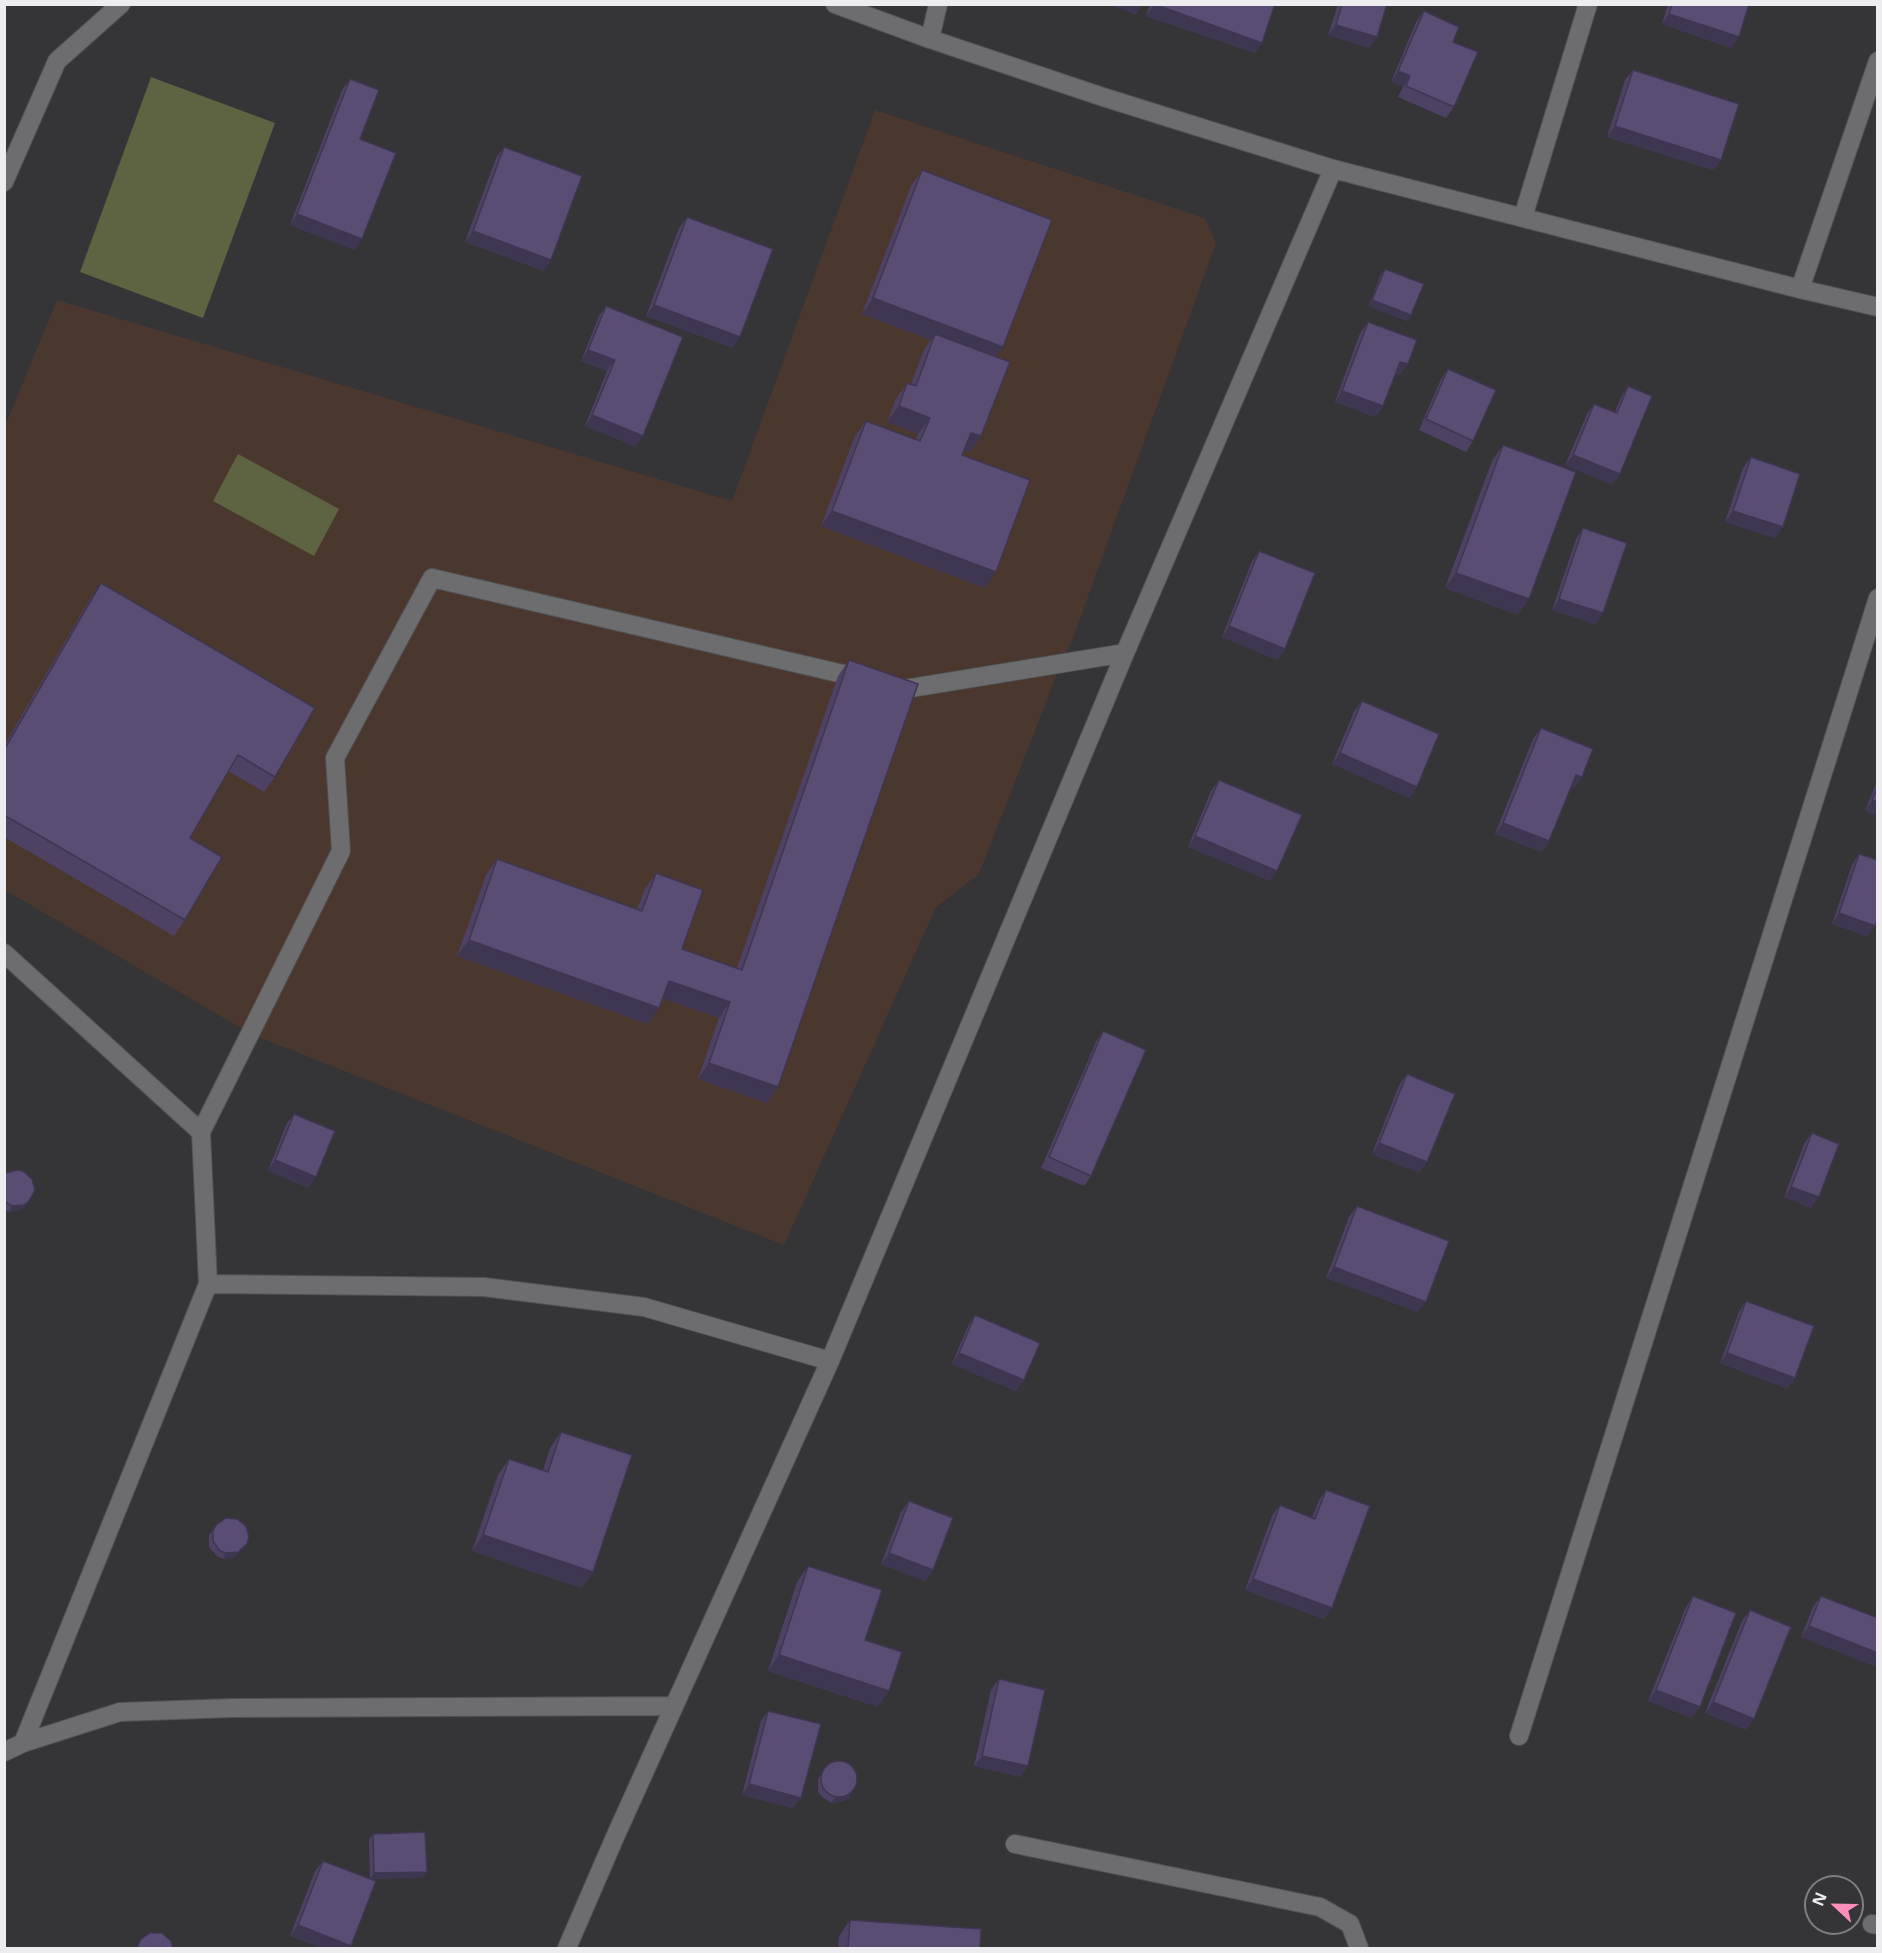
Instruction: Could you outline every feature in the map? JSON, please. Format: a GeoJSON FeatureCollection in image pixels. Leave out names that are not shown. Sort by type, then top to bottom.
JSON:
{"type":"FeatureCollection","features":[{"type":"Feature","properties":{"kind":"street"},"geometry":{"type":"LineString","coordinates":[[4,182],[57,62],[121,4]]}},
{"type":"Feature","properties":{"kind":"street"},"geometry":{"type":"LineString","coordinates":[[835,4],[930,39],[1103,97],[1333,169],[1878,307]]}},
{"type":"Feature","properties":{"kind":"street"},"geometry":{"type":"LineString","coordinates":[[930,39],[938,4]]}},
{"type":"Feature","properties":{"kind":"street"},"geometry":{"type":"LineString","coordinates":[[1523,217],[1588,4]]}},
{"type":"Feature","properties":{"kind":"street"},"geometry":{"type":"LineString","coordinates":[[1800,289],[1878,61]]}},
{"type":"Feature","properties":{"kind":"street"},"geometry":{"type":"LineString","coordinates":[[567,1948],[830,1361],[1125,653],[1333,169]]}},
{"type":"Feature","properties":{"kind":"street"},"geometry":{"type":"LineString","coordinates":[[22,1743],[208,1284],[201,1132],[341,851],[335,758],[432,578],[905,689],[1125,653]]}},
{"type":"Feature","properties":{"kind":"street"},"geometry":{"type":"LineString","coordinates":[[1519,1736],[1878,598]]}},
{"type":"Feature","properties":{"kind":"street"},"geometry":{"type":"LineString","coordinates":[[4,953],[201,1132]]}},
{"type":"Feature","properties":{"kind":"street"},"geometry":{"type":"LineString","coordinates":[[208,1284],[495,1289],[644,1307],[830,1361]]}},
{"type":"Feature","properties":{"kind":"street"},"geometry":{"type":"LineString","coordinates":[[4,1752],[22,1743],[120,1712],[232,1708],[674,1706]]}},
{"type":"Feature","properties":{"kind":"street"},"geometry":{"type":"LineString","coordinates":[[1015,1844],[1320,1907],[1350,1924],[1359,1948]]}},
{"type":"Feature","properties":{"kind":"shaded area"},"geometry":{"type":"Polygon","coordinates":[[[875,110],[1205,218],[1216,243],[1073,638],[979,874],[936,907],[784,1245],[251,1034],[5,890],[5,426],[57,300],[732,501],[875,110]]]}},
{"type":"Feature","properties":{"kind":"green space"},"geometry":{"type":"Polygon","coordinates":[[[151,77],[275,123],[203,318],[80,272],[151,77]]]}},
{"type":"Feature","properties":{"kind":"green space"},"geometry":{"type":"Polygon","coordinates":[[[238,454],[339,509],[314,556],[213,501],[238,454]]]}},
{"type":"Feature","properties":{"kind":"building"},"geometry":{"type":"Polygon","coordinates":[[[1154,4],[1275,4],[1262,43],[1154,4]]]}},
{"type":"Feature","properties":{"kind":"building"},"geometry":{"type":"Polygon","coordinates":[[[1342,4],[1387,4],[1377,37],[1336,25],[1342,4]]]}},
{"type":"Feature","properties":{"kind":"building"},"geometry":{"type":"Polygon","coordinates":[[[1672,4],[1749,4],[1739,37],[1669,14],[1672,4]]]}},
{"type":"Feature","properties":{"kind":"building"},"geometry":{"type":"Polygon","coordinates":[[[1424,11],[1459,27],[1453,42],[1478,52],[1454,107],[1406,86],[1410,76],[1398,71],[1424,11]]]}},
{"type":"Feature","properties":{"kind":"building"},"geometry":{"type":"Polygon","coordinates":[[[1633,70],[1739,104],[1721,160],[1615,126],[1633,70]]]}},
{"type":"Feature","properties":{"kind":"building"},"geometry":{"type":"Polygon","coordinates":[[[350,79],[379,90],[360,139],[396,153],[362,239],[297,214],[350,79]]]}},
{"type":"Feature","properties":{"kind":"building"},"geometry":{"type":"Polygon","coordinates":[[[504,147],[582,176],[551,260],[473,231],[504,147]]]}},
{"type":"Feature","properties":{"kind":"building"},"geometry":{"type":"Polygon","coordinates":[[[922,170],[1052,220],[1003,347],[873,298],[922,170]]]}},
{"type":"Feature","properties":{"kind":"building"},"geometry":{"type":"Polygon","coordinates":[[[687,217],[773,249],[740,337],[654,305],[687,217]]]}},
{"type":"Feature","properties":{"kind":"building"},"geometry":{"type":"Polygon","coordinates":[[[1385,269],[1424,284],[1411,315],[1372,300],[1385,269]]]}},
{"type":"Feature","properties":{"kind":"building"},"geometry":{"type":"Polygon","coordinates":[[[606,306],[683,337],[643,436],[592,415],[615,360],[588,350],[606,306]]]}},
{"type":"Feature","properties":{"kind":"building"},"geometry":{"type":"Polygon","coordinates":[[[1368,322],[1417,340],[1408,364],[1400,362],[1383,406],[1342,391],[1368,322]]]}},
{"type":"Feature","properties":{"kind":"building"},"geometry":{"type":"Polygon","coordinates":[[[935,334],[1010,362],[981,436],[971,433],[962,455],[1030,480],[996,572],[832,511],[866,421],[920,441],[930,418],[899,406],[907,383],[916,386],[935,334]]]}},
{"type":"Feature","properties":{"kind":"building"},"geometry":{"type":"Polygon","coordinates":[[[1448,369],[1496,390],[1473,441],[1426,419],[1448,369]]]}},
{"type":"Feature","properties":{"kind":"building"},"geometry":{"type":"Polygon","coordinates":[[[1628,386],[1652,396],[1620,474],[1573,455],[1594,404],[1617,413],[1628,386]]]}},
{"type":"Feature","properties":{"kind":"building"},"geometry":{"type":"Polygon","coordinates":[[[1503,445],[1576,472],[1529,599],[1456,573],[1503,445]]]}},
{"type":"Feature","properties":{"kind":"building"},"geometry":{"type":"Polygon","coordinates":[[[1751,457],[1800,474],[1783,527],[1733,511],[1751,457]]]}},
{"type":"Feature","properties":{"kind":"building"},"geometry":{"type":"Polygon","coordinates":[[[1583,528],[1627,543],[1603,613],[1559,599],[1583,528]]]}},
{"type":"Feature","properties":{"kind":"building"},"geometry":{"type":"Polygon","coordinates":[[[1259,551],[1315,573],[1285,649],[1229,626],[1259,551]]]}},
{"type":"Feature","properties":{"kind":"building"},"geometry":{"type":"Polygon","coordinates":[[[101,583],[315,708],[275,777],[238,755],[190,838],[222,857],[185,920],[4,815],[4,750],[101,583]]]}},
{"type":"Feature","properties":{"kind":"building"},"geometry":{"type":"Polygon","coordinates":[[[849,660],[918,684],[778,1087],[709,1063],[730,1002],[669,981],[659,1008],[469,940],[497,859],[642,911],[656,873],[703,890],[682,949],[742,970],[849,660]]]}},
{"type":"Feature","properties":{"kind":"building"},"geometry":{"type":"Polygon","coordinates":[[[1362,701],[1439,734],[1417,787],[1340,753],[1362,701]]]}},
{"type":"Feature","properties":{"kind":"building"},"geometry":{"type":"Polygon","coordinates":[[[1541,728],[1593,749],[1582,777],[1576,775],[1549,841],[1503,823],[1541,728]]]}},
{"type":"Feature","properties":{"kind":"building"},"geometry":{"type":"Polygon","coordinates":[[[1219,780],[1302,815],[1277,871],[1195,836],[1219,780]]]}},
{"type":"Feature","properties":{"kind":"building"},"geometry":{"type":"Polygon","coordinates":[[[1878,787],[1878,802],[1872,800],[1878,787]]]}},
{"type":"Feature","properties":{"kind":"building"},"geometry":{"type":"Polygon","coordinates":[[[1859,854],[1878,860],[1878,918],[1875,926],[1839,913],[1859,854]]]}},
{"type":"Feature","properties":{"kind":"building"},"geometry":{"type":"Polygon","coordinates":[[[1103,1031],[1146,1050],[1091,1176],[1049,1157],[1103,1031]]]}},
{"type":"Feature","properties":{"kind":"building"},"geometry":{"type":"Polygon","coordinates":[[[1407,1074],[1455,1094],[1427,1162],[1379,1143],[1407,1074]]]}},
{"type":"Feature","properties":{"kind":"building"},"geometry":{"type":"Polygon","coordinates":[[[294,1114],[335,1131],[316,1177],[275,1160],[294,1114]]]}},
{"type":"Feature","properties":{"kind":"building"},"geometry":{"type":"Polygon","coordinates":[[[1812,1133],[1839,1144],[1819,1197],[1791,1187],[1812,1133]]]}},
{"type":"Feature","properties":{"kind":"building"},"geometry":{"type":"Polygon","coordinates":[[[17,1170],[23,1171],[32,1179],[35,1190],[24,1205],[12,1206],[4,1201],[4,1175],[17,1170]]]}},
{"type":"Feature","properties":{"kind":"building"},"geometry":{"type":"Polygon","coordinates":[[[1357,1206],[1449,1241],[1426,1302],[1334,1267],[1357,1206]]]}},
{"type":"Feature","properties":{"kind":"building"},"geometry":{"type":"Polygon","coordinates":[[[1746,1301],[1814,1326],[1795,1378],[1727,1353],[1746,1301]]]}},
{"type":"Feature","properties":{"kind":"building"},"geometry":{"type":"Polygon","coordinates":[[[975,1315],[1040,1343],[1024,1380],[959,1353],[975,1315]]]}},
{"type":"Feature","properties":{"kind":"building"},"geometry":{"type":"Polygon","coordinates":[[[561,1432],[632,1455],[593,1572],[483,1535],[509,1459],[548,1472],[561,1432]]]}},
{"type":"Feature","properties":{"kind":"building"},"geometry":{"type":"Polygon","coordinates":[[[1326,1490],[1370,1506],[1332,1608],[1253,1579],[1280,1505],[1315,1519],[1326,1490]]]}},
{"type":"Feature","properties":{"kind":"building"},"geometry":{"type":"Polygon","coordinates":[[[909,1501],[953,1518],[933,1570],[889,1553],[909,1501]]]}},
{"type":"Feature","properties":{"kind":"building"},"geometry":{"type":"Polygon","coordinates":[[[226,1518],[237,1519],[246,1526],[249,1537],[247,1544],[238,1552],[220,1551],[213,1541],[213,1530],[226,1518]]]}},
{"type":"Feature","properties":{"kind":"building"},"geometry":{"type":"Polygon","coordinates":[[[808,1566],[882,1590],[865,1640],[902,1652],[889,1691],[779,1655],[808,1566]]]}},
{"type":"Feature","properties":{"kind":"building"},"geometry":{"type":"Polygon","coordinates":[[[1693,1596],[1736,1613],[1700,1707],[1656,1690],[1693,1596]]]}},
{"type":"Feature","properties":{"kind":"building"},"geometry":{"type":"Polygon","coordinates":[[[1821,1596],[1878,1618],[1878,1653],[1809,1626],[1821,1596]]]}},
{"type":"Feature","properties":{"kind":"building"},"geometry":{"type":"Polygon","coordinates":[[[1750,1610],[1791,1627],[1754,1719],[1713,1702],[1750,1610]]]}},
{"type":"Feature","properties":{"kind":"building"},"geometry":{"type":"Polygon","coordinates":[[[999,1679],[1045,1690],[1028,1766],[982,1756],[999,1679]]]}},
{"type":"Feature","properties":{"kind":"building"},"geometry":{"type":"Polygon","coordinates":[[[768,1711],[821,1724],[801,1798],[749,1784],[768,1711]]]}},
{"type":"Feature","properties":{"kind":"building"},"geometry":{"type":"Polygon","coordinates":[[[839,1761],[852,1766],[857,1779],[852,1792],[839,1797],[826,1792],[821,1779],[826,1766],[839,1761]]]}},
{"type":"Feature","properties":{"kind":"building"},"geometry":{"type":"Polygon","coordinates":[[[425,1832],[427,1872],[374,1873],[373,1834],[425,1832]]]}},
{"type":"Feature","properties":{"kind":"building"},"geometry":{"type":"Polygon","coordinates":[[[323,1861],[376,1881],[351,1946],[298,1925],[323,1861]]]}},
{"type":"Feature","properties":{"kind":"building"},"geometry":{"type":"Polygon","coordinates":[[[850,1920],[981,1929],[980,1948],[848,1948],[850,1920]]]}},
{"type":"Feature","properties":{"kind":"building"},"geometry":{"type":"Polygon","coordinates":[[[150,1933],[162,1933],[171,1941],[173,1948],[138,1948],[141,1939],[150,1933]]]}}]}
